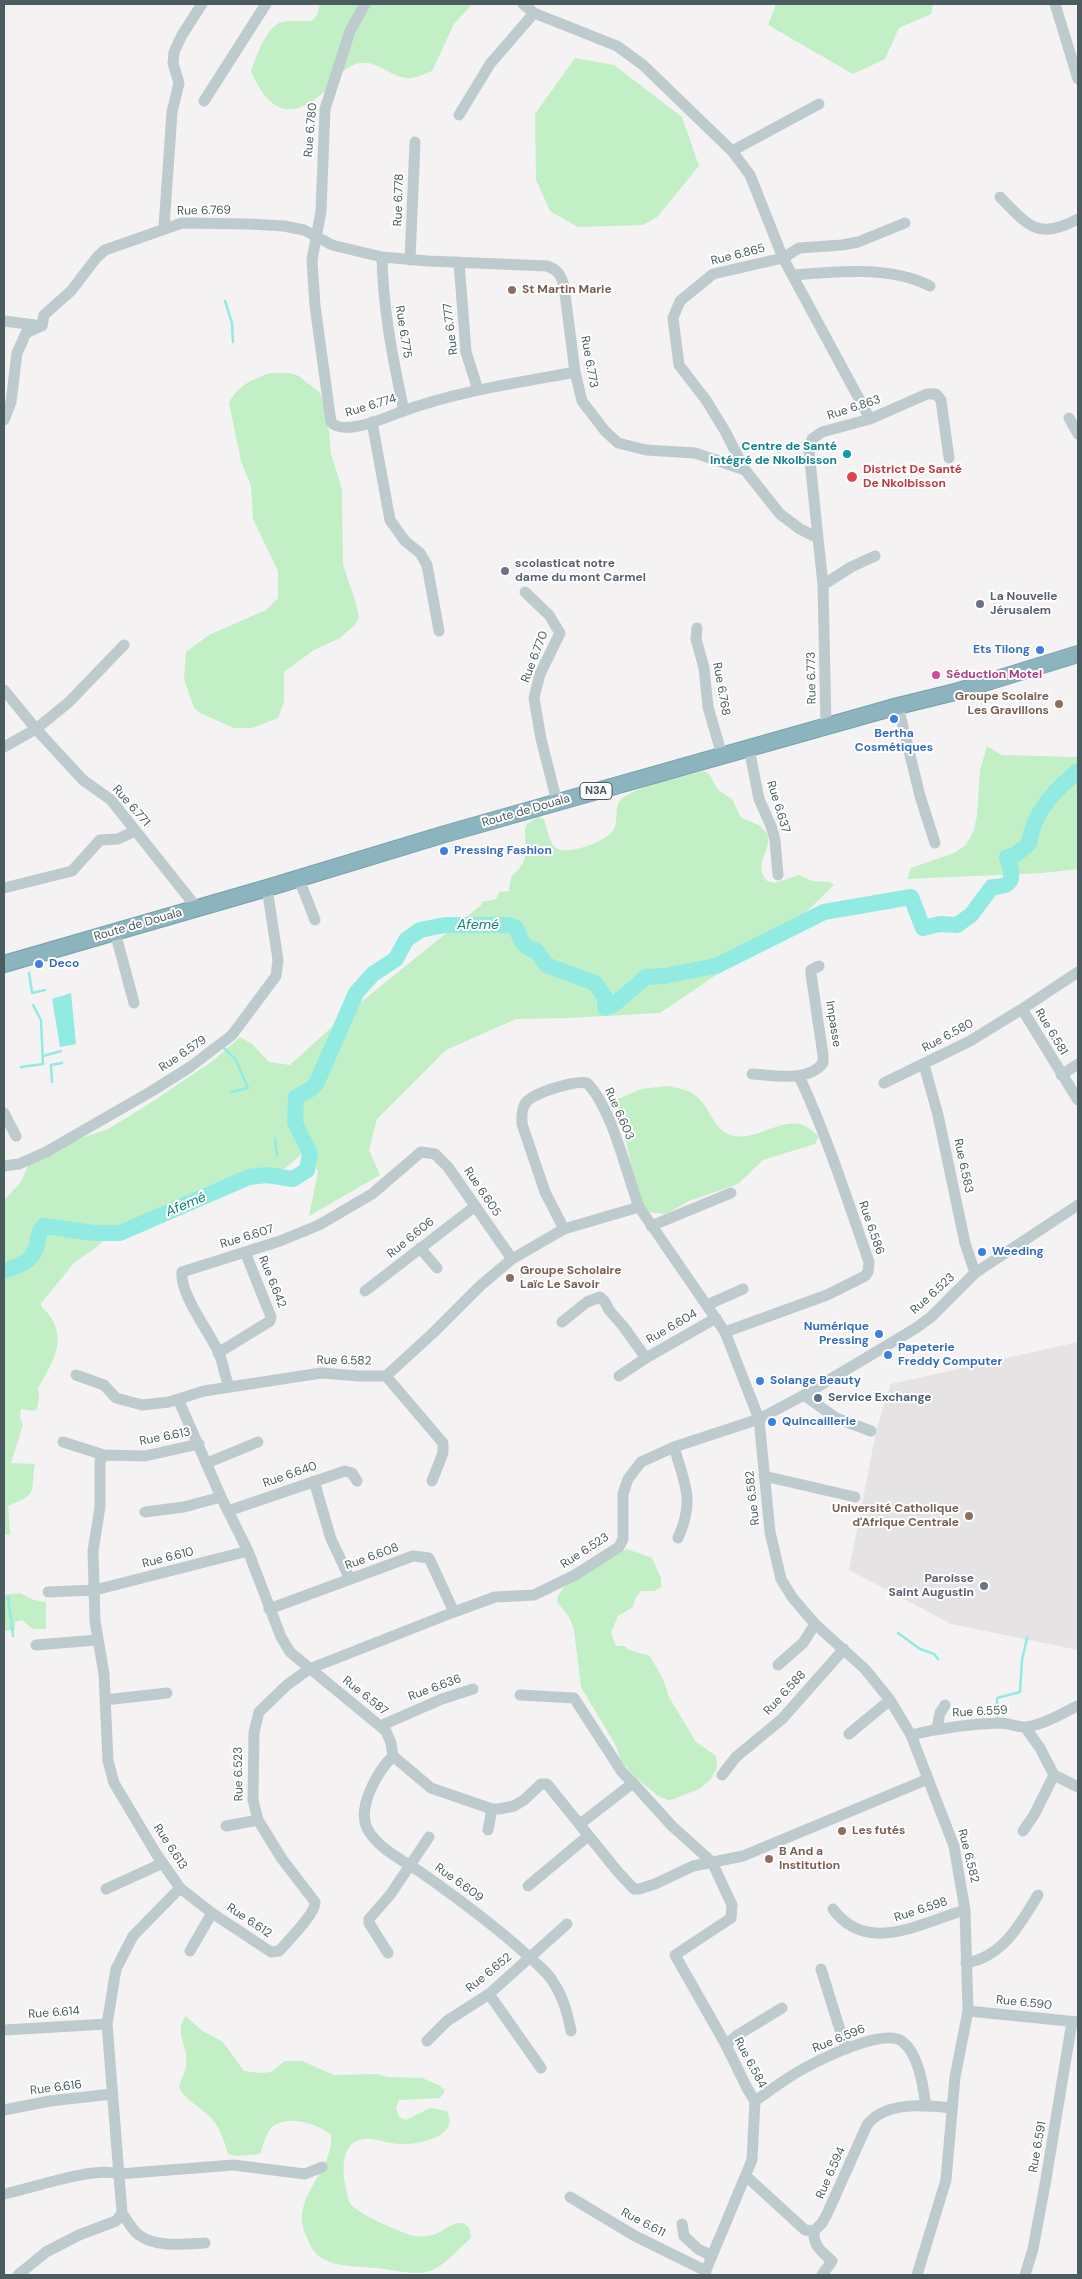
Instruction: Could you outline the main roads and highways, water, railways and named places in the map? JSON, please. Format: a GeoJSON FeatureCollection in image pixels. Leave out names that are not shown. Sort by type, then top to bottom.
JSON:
{"type":"FeatureCollection","features":[{"type":"Feature","properties":{"kind":"highway","name":"Route de Douala"},"geometry":{"type":"LineString","coordinates":[[4,964],[557,802],[954,692],[1078,654]]}},
{"type":"Feature","properties":{"kind":"water"},"geometry":{"type":"Polygon","coordinates":[[[71,993],[76,1044],[60,1047],[52,999],[71,993]]]}},
{"type":"Feature","properties":{"kind":"waterway"},"geometry":{"type":"LineString","coordinates":[[225,301],[232,323],[233,342]]}},
{"type":"Feature","properties":{"kind":"waterway","name":"Afemé"},"geometry":{"type":"LineString","coordinates":[[4,1271],[27,1261],[31,1257],[36,1248],[40,1231],[44,1226],[94,1233],[120,1233],[249,1177],[267,1175],[293,1179],[307,1170],[310,1153],[295,1123],[296,1097],[311,1089],[317,1082],[356,993],[373,974],[396,959],[406,940],[420,930],[445,925],[508,925],[516,928],[523,943],[532,950],[537,951],[546,965],[595,983],[605,997],[605,1008],[613,1005],[646,977],[664,976],[716,966],[824,912],[911,897],[923,928],[940,924],[957,925],[971,915],[992,887],[1009,883],[1011,870],[1007,857],[1015,855],[1029,844],[1035,822],[1046,803],[1078,771]]}},
{"type":"Feature","properties":{"kind":"waterway"},"geometry":{"type":"LineString","coordinates":[[29,973],[32,992]]}},
{"type":"Feature","properties":{"kind":"waterway"},"geometry":{"type":"LineString","coordinates":[[32,993],[45,990]]}},
{"type":"Feature","properties":{"kind":"waterway"},"geometry":{"type":"LineString","coordinates":[[21,1067],[43,1064],[41,1020],[33,1005]]}},
{"type":"Feature","properties":{"kind":"waterway"},"geometry":{"type":"LineString","coordinates":[[222,1046],[236,1060],[248,1088],[230,1092]]}},
{"type":"Feature","properties":{"kind":"waterway"},"geometry":{"type":"LineString","coordinates":[[43,1056],[61,1051]]}},
{"type":"Feature","properties":{"kind":"waterway"},"geometry":{"type":"LineString","coordinates":[[52,1082],[51,1065],[62,1063]]}},
{"type":"Feature","properties":{"kind":"waterway"},"geometry":{"type":"LineString","coordinates":[[275,1138],[277,1155]]}},
{"type":"Feature","properties":{"kind":"waterway"},"geometry":{"type":"LineString","coordinates":[[8,1597],[13,1636]]}},
{"type":"Feature","properties":{"kind":"waterway"},"geometry":{"type":"LineString","coordinates":[[898,1633],[920,1649],[934,1654],[938,1659]]}},
{"type":"Feature","properties":{"kind":"waterway"},"geometry":{"type":"LineString","coordinates":[[997,1720],[997,1698],[1020,1692],[1022,1660],[1027,1638]]}},
{"type":"Feature","properties":{"kind":"place","name":"St Martin Marie"},"geometry":{"type":"Point","coordinates":[512,290]}},
{"type":"Feature","properties":{"kind":"place","name":"Centre de Santé Intégré de Nkolbisson"},"geometry":{"type":"Point","coordinates":[847,454]}},
{"type":"Feature","properties":{"kind":"place","name":"District De Santé De Nkolbisson"},"geometry":{"type":"Point","coordinates":[852,477]}},
{"type":"Feature","properties":{"kind":"place","name":"scolasticat notre dame du mont Carmel"},"geometry":{"type":"Point","coordinates":[505,571]}},
{"type":"Feature","properties":{"kind":"place","name":"La Nouvelle Jérusalem"},"geometry":{"type":"Point","coordinates":[980,604]}},
{"type":"Feature","properties":{"kind":"place","name":"Ets Tilong"},"geometry":{"type":"Point","coordinates":[1040,650]}},
{"type":"Feature","properties":{"kind":"place","name":"Séduction Motel"},"geometry":{"type":"Point","coordinates":[936,675]}},
{"type":"Feature","properties":{"kind":"place","name":"Groupe Scolaire Les Gravillons"},"geometry":{"type":"Point","coordinates":[1059,704]}},
{"type":"Feature","properties":{"kind":"place","name":"Bertha Cosmétiques"},"geometry":{"type":"Point","coordinates":[894,719]}},
{"type":"Feature","properties":{"kind":"place","name":"Pressing Fashion"},"geometry":{"type":"Point","coordinates":[444,851]}},
{"type":"Feature","properties":{"kind":"place","name":"Deco"},"geometry":{"type":"Point","coordinates":[39,964]}},
{"type":"Feature","properties":{"kind":"place","name":"Weeding"},"geometry":{"type":"Point","coordinates":[982,1252]}},
{"type":"Feature","properties":{"kind":"place","name":"Groupe Scholaire Laïc Le Savoir"},"geometry":{"type":"Point","coordinates":[510,1278]}},
{"type":"Feature","properties":{"kind":"place","name":"Numérique Pressing"},"geometry":{"type":"Point","coordinates":[879,1334]}},
{"type":"Feature","properties":{"kind":"place","name":"Papeterie Freddy Computer"},"geometry":{"type":"Point","coordinates":[888,1355]}},
{"type":"Feature","properties":{"kind":"place","name":"Solange Beauty"},"geometry":{"type":"Point","coordinates":[760,1381]}},
{"type":"Feature","properties":{"kind":"place","name":"Service Exchange"},"geometry":{"type":"Point","coordinates":[818,1398]}},
{"type":"Feature","properties":{"kind":"place","name":"Quincaillerie"},"geometry":{"type":"Point","coordinates":[772,1422]}},
{"type":"Feature","properties":{"kind":"place","name":"Université Catholique d'Afrique Centrale"},"geometry":{"type":"Point","coordinates":[969,1516]}},
{"type":"Feature","properties":{"kind":"place","name":"Paroisse Saint Augustin"},"geometry":{"type":"Point","coordinates":[984,1586]}},
{"type":"Feature","properties":{"kind":"place","name":"Les futés"},"geometry":{"type":"Point","coordinates":[842,1831]}},
{"type":"Feature","properties":{"kind":"place","name":"B And a Institution"},"geometry":{"type":"Point","coordinates":[769,1859]}}]}
